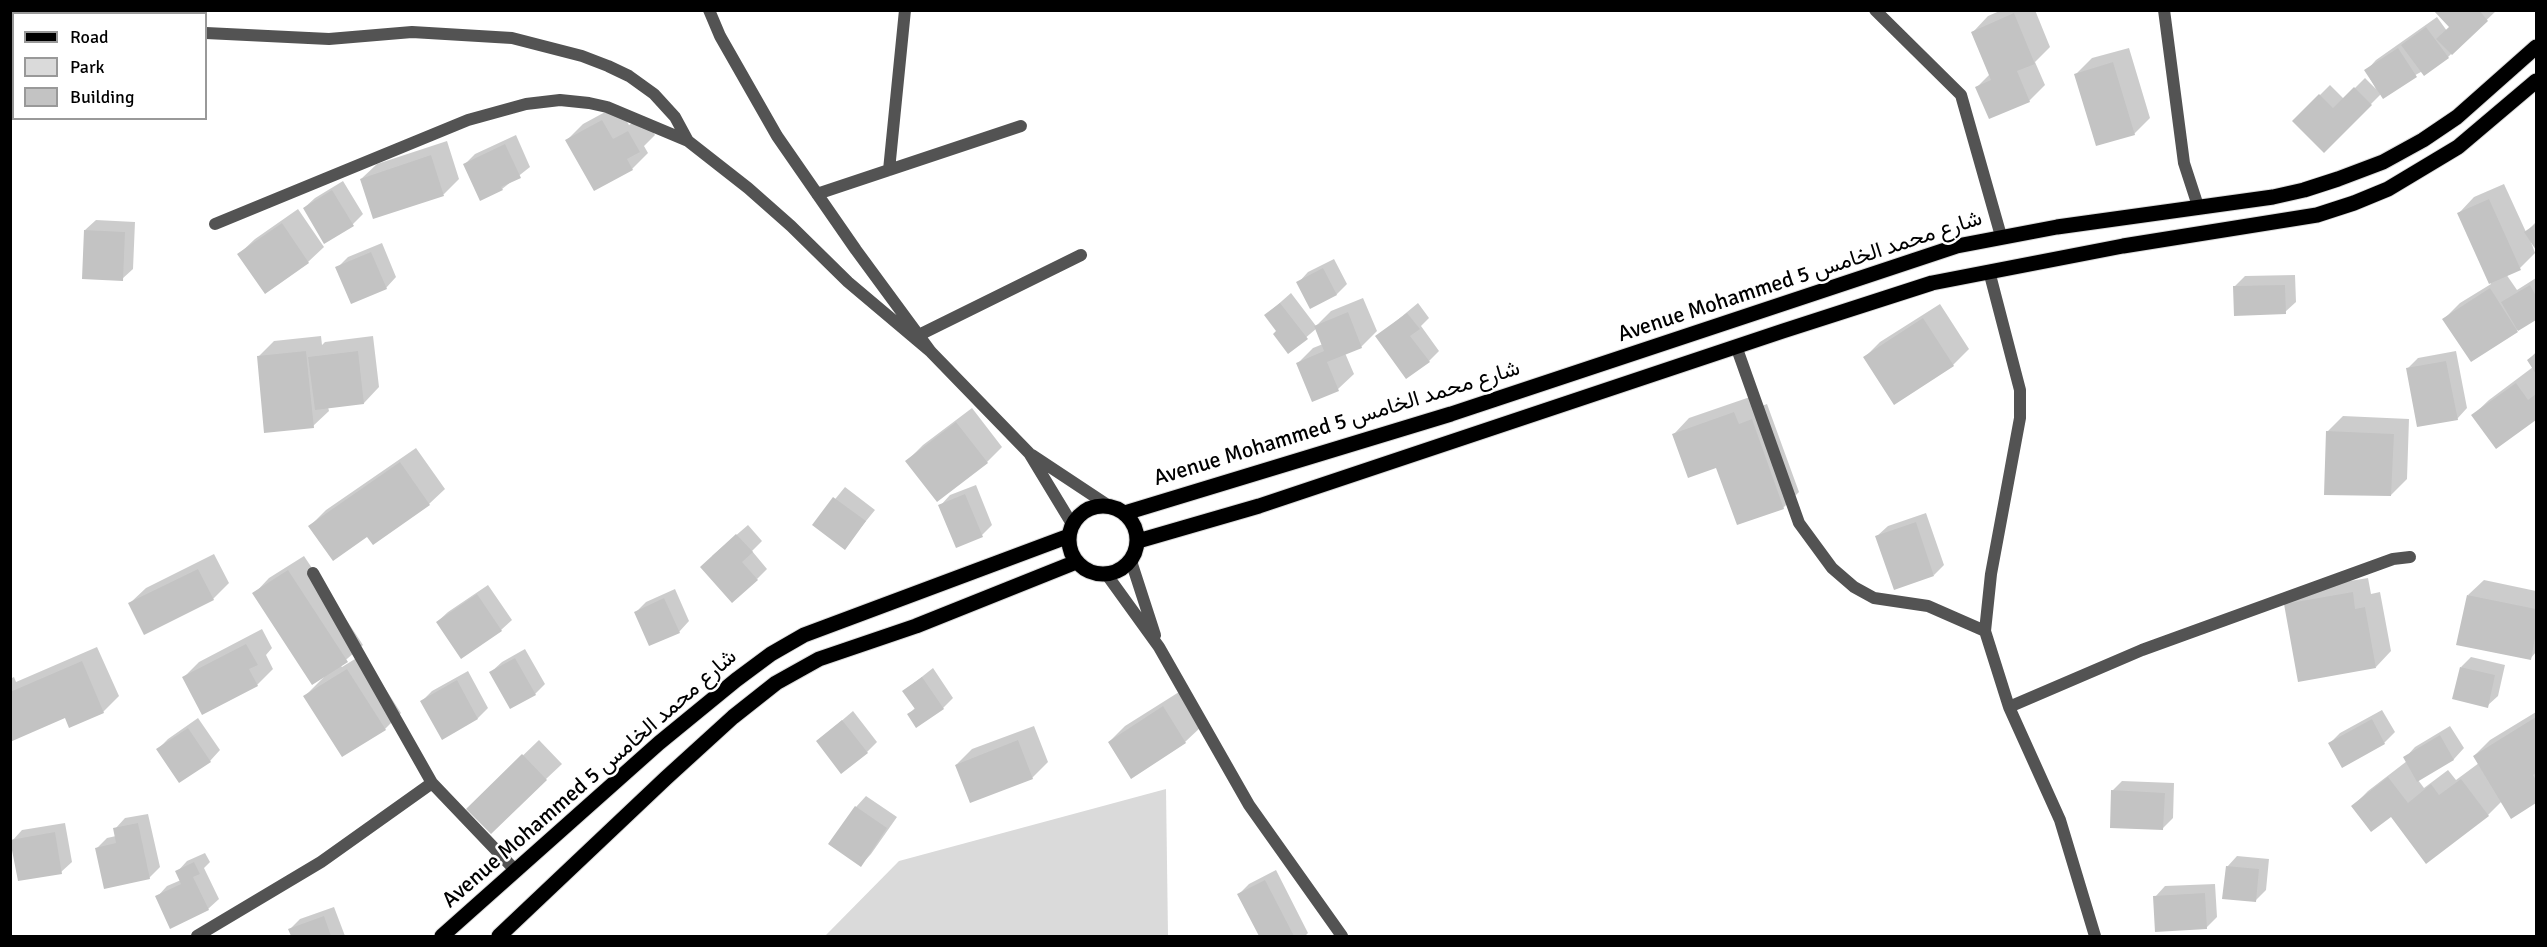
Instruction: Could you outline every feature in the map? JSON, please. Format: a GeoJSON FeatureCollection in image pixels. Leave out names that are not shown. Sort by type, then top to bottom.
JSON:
{"type":"FeatureCollection","features":[{"type":"Feature","properties":{"kind":"main road","name":"Avenue Mohammed 5 شارع محمد الخامس"},"geometry":{"type":"LineString","coordinates":[[1125,513],[1451,414],[1919,258],[2001,236],[2304,190],[2383,162],[2457,117],[2536,47]]}},
{"type":"Feature","properties":{"kind":"main road","name":"Avenue Mohammed 5 شارع محمد الخامس"},"geometry":{"type":"LineString","coordinates":[[1138,541],[1259,506],[1736,346],[1932,283],[1989,271],[2317,215],[2354,203],[2397,184],[2458,147],[2536,81]]}},
{"type":"Feature","properties":{"kind":"main road"},"geometry":{"type":"LineString","coordinates":[[1109,506],[1125,513],[1135,526],[1138,541],[1131,561],[1123,569],[1107,575],[1090,572],[1076,562],[1070,550],[1070,530],[1080,513],[1092,507],[1109,506]]}},
{"type":"Feature","properties":{"kind":"main road","name":"Avenue Mohammed 5 شارع محمد الخامس"},"geometry":{"type":"LineString","coordinates":[[442,936],[659,743],[771,654],[804,635],[1070,530]]}},
{"type":"Feature","properties":{"kind":"main road","name":"Avenue Mohammed 5 شارع محمد الخامس"},"geometry":{"type":"LineString","coordinates":[[499,936],[666,778],[733,717],[776,683],[819,659],[916,626],[1076,562]]}},
{"type":"Feature","properties":{"kind":"street"},"geometry":{"type":"LineString","coordinates":[[709,10],[720,36],[777,136],[931,352]]}},
{"type":"Feature","properties":{"kind":"street"},"geometry":{"type":"LineString","coordinates":[[889,170],[905,10]]}},
{"type":"Feature","properties":{"kind":"street"},"geometry":{"type":"LineString","coordinates":[[1875,10],[1961,95],[2001,236]]}},
{"type":"Feature","properties":{"kind":"street"},"geometry":{"type":"LineString","coordinates":[[2164,10],[2184,163],[2198,206]]}},
{"type":"Feature","properties":{"kind":"street"},"geometry":{"type":"LineString","coordinates":[[207,33],[329,39],[412,32],[512,38],[582,56],[629,76],[654,94],[675,117],[687,141]]}},
{"type":"Feature","properties":{"kind":"street"},"geometry":{"type":"LineString","coordinates":[[215,224],[468,120],[525,104],[560,100],[607,107],[687,141],[748,188],[848,282],[931,352],[1029,453],[1109,506]]}},
{"type":"Feature","properties":{"kind":"street"},"geometry":{"type":"LineString","coordinates":[[818,194],[1021,126]]}},
{"type":"Feature","properties":{"kind":"street"},"geometry":{"type":"LineString","coordinates":[[919,335],[1081,255]]}},
{"type":"Feature","properties":{"kind":"street"},"geometry":{"type":"LineString","coordinates":[[1989,271],[2020,390],[2020,418],[1990,574],[1985,631],[2009,707],[2060,820],[2095,936]]}},
{"type":"Feature","properties":{"kind":"street"},"geometry":{"type":"LineString","coordinates":[[1736,346],[1799,523],[1832,568],[1854,587],[1874,598],[1928,606],[1985,631]]}},
{"type":"Feature","properties":{"kind":"street"},"geometry":{"type":"LineString","coordinates":[[1029,453],[1070,530]]}},
{"type":"Feature","properties":{"kind":"street"},"geometry":{"type":"LineString","coordinates":[[2009,707],[2142,650],[2393,559],[2410,557]]}},
{"type":"Feature","properties":{"kind":"street"},"geometry":{"type":"LineString","coordinates":[[1131,561],[1159,647]]}},
{"type":"Feature","properties":{"kind":"street"},"geometry":{"type":"LineString","coordinates":[[313,573],[432,783],[516,872]]}},
{"type":"Feature","properties":{"kind":"street"},"geometry":{"type":"LineString","coordinates":[[1107,575],[1159,647],[1249,805],[1342,936]]}},
{"type":"Feature","properties":{"kind":"street"},"geometry":{"type":"LineString","coordinates":[[197,936],[321,862],[432,783]]}},
{"type":"Feature","properties":{"kind":"green space"},"geometry":{"type":"Polygon","coordinates":[[[1166,789],[1168,936],[825,936],[899,861],[1166,789]]]}},
{"type":"Feature","properties":{"kind":"building"},"geometry":{"type":"Polygon","coordinates":[[[10,10],[20,10],[20,12],[12,12],[11,48],[10,10]]]}},
{"type":"Feature","properties":{"kind":"building"},"geometry":{"type":"Polygon","coordinates":[[[2433,10],[2479,10],[2488,21],[2452,55],[2436,39],[2449,27],[2433,10]]]}},
{"type":"Feature","properties":{"kind":"building"},"geometry":{"type":"Polygon","coordinates":[[[2014,13],[2035,64],[2017,71],[2030,102],[1989,119],[1975,87],[1991,80],[1971,32],[2014,13]]]}},
{"type":"Feature","properties":{"kind":"building"},"geometry":{"type":"Polygon","coordinates":[[[2426,27],[2449,58],[2424,76],[2401,45],[2426,27]]]}},
{"type":"Feature","properties":{"kind":"building"},"geometry":{"type":"Polygon","coordinates":[[[2398,48],[2417,77],[2383,99],[2364,70],[2398,48]]]}},
{"type":"Feature","properties":{"kind":"building"},"geometry":{"type":"Polygon","coordinates":[[[2113,62],[2135,135],[2096,146],[2074,74],[2113,62]]]}},
{"type":"Feature","properties":{"kind":"building"},"geometry":{"type":"Polygon","coordinates":[[[2354,87],[2372,105],[2324,153],[2292,121],[2319,94],[2333,108],[2354,87]]]}},
{"type":"Feature","properties":{"kind":"building"},"geometry":{"type":"Polygon","coordinates":[[[602,120],[613,139],[628,131],[640,152],[627,159],[633,170],[594,191],[565,140],[602,120]]]}},
{"type":"Feature","properties":{"kind":"building"},"geometry":{"type":"Polygon","coordinates":[[[505,144],[521,178],[501,187],[503,190],[480,201],[463,164],[505,144]]]}},
{"type":"Feature","properties":{"kind":"building"},"geometry":{"type":"Polygon","coordinates":[[[431,155],[444,196],[373,219],[360,179],[431,155]]]}},
{"type":"Feature","properties":{"kind":"building"},"geometry":{"type":"Polygon","coordinates":[[[332,190],[354,226],[324,244],[303,208],[332,190]]]}},
{"type":"Feature","properties":{"kind":"building"},"geometry":{"type":"Polygon","coordinates":[[[2489,199],[2521,270],[2489,284],[2457,213],[2489,199]]]}},
{"type":"Feature","properties":{"kind":"building"},"geometry":{"type":"Polygon","coordinates":[[[282,223],[309,263],[265,294],[237,254],[282,223]]]}},
{"type":"Feature","properties":{"kind":"building"},"geometry":{"type":"Polygon","coordinates":[[[2536,224],[2536,250],[2524,232],[2536,224]]]}},
{"type":"Feature","properties":{"kind":"building"},"geometry":{"type":"Polygon","coordinates":[[[84,230],[125,232],[123,281],[82,279],[84,230]]]}},
{"type":"Feature","properties":{"kind":"building"},"geometry":{"type":"Polygon","coordinates":[[[371,252],[387,289],[351,304],[335,267],[371,252]]]}},
{"type":"Feature","properties":{"kind":"building"},"geometry":{"type":"Polygon","coordinates":[[[1323,268],[1337,295],[1310,309],[1296,282],[1323,268]]]}},
{"type":"Feature","properties":{"kind":"building"},"geometry":{"type":"Polygon","coordinates":[[[2285,285],[2286,314],[2234,316],[2233,286],[2285,285]]]}},
{"type":"Feature","properties":{"kind":"building"},"geometry":{"type":"Polygon","coordinates":[[[2530,285],[2536,296],[2536,320],[2518,331],[2501,302],[2530,285]]]}},
{"type":"Feature","properties":{"kind":"building"},"geometry":{"type":"Polygon","coordinates":[[[2490,288],[2518,332],[2471,362],[2442,319],[2490,288]]]}},
{"type":"Feature","properties":{"kind":"building"},"geometry":{"type":"Polygon","coordinates":[[[1280,303],[1308,339],[1288,354],[1273,334],[1276,331],[1264,315],[1280,303]]]}},
{"type":"Feature","properties":{"kind":"building"},"geometry":{"type":"Polygon","coordinates":[[[1348,312],[1362,348],[1327,362],[1339,391],[1312,402],[1296,363],[1324,351],[1314,326],[1348,312]]]}},
{"type":"Feature","properties":{"kind":"building"},"geometry":{"type":"Polygon","coordinates":[[[1407,313],[1420,329],[1410,336],[1430,362],[1406,379],[1375,336],[1407,313]]]}},
{"type":"Feature","properties":{"kind":"building"},"geometry":{"type":"Polygon","coordinates":[[[1923,318],[1954,366],[1894,405],[1863,357],[1923,318]]]}},
{"type":"Feature","properties":{"kind":"building"},"geometry":{"type":"Polygon","coordinates":[[[306,351],[314,428],[264,433],[257,356],[306,351]]]}},
{"type":"Feature","properties":{"kind":"building"},"geometry":{"type":"Polygon","coordinates":[[[358,351],[364,404],[315,410],[308,357],[358,351]]]}},
{"type":"Feature","properties":{"kind":"building"},"geometry":{"type":"Polygon","coordinates":[[[2536,353],[2536,374],[2527,360],[2536,353]]]}},
{"type":"Feature","properties":{"kind":"building"},"geometry":{"type":"Polygon","coordinates":[[[2446,361],[2458,420],[2417,427],[2406,368],[2446,361]]]}},
{"type":"Feature","properties":{"kind":"building"},"geometry":{"type":"Polygon","coordinates":[[[2516,383],[2528,400],[2536,394],[2536,420],[2496,449],[2471,415],[2516,383]]]}},
{"type":"Feature","properties":{"kind":"building"},"geometry":{"type":"Polygon","coordinates":[[[1734,412],[1739,424],[1752,419],[1784,509],[1737,525],[1716,468],[1688,478],[1672,434],[1734,412]]]}},
{"type":"Feature","properties":{"kind":"building"},"geometry":{"type":"Polygon","coordinates":[[[956,422],[988,463],[937,502],[905,461],[956,422]]]}},
{"type":"Feature","properties":{"kind":"building"},"geometry":{"type":"Polygon","coordinates":[[[2326,431],[2394,434],[2391,496],[2324,495],[2326,431]]]}},
{"type":"Feature","properties":{"kind":"building"},"geometry":{"type":"Polygon","coordinates":[[[400,462],[430,505],[373,545],[367,537],[333,561],[308,526],[400,462]]]}},
{"type":"Feature","properties":{"kind":"building"},"geometry":{"type":"Polygon","coordinates":[[[965,494],[983,537],[956,548],[938,505],[965,494]]]}},
{"type":"Feature","properties":{"kind":"building"},"geometry":{"type":"Polygon","coordinates":[[[833,497],[866,521],[845,550],[812,525],[833,497]]]}},
{"type":"Feature","properties":{"kind":"building"},"geometry":{"type":"Polygon","coordinates":[[[1916,522],[1934,576],[1894,590],[1875,536],[1916,522]]]}},
{"type":"Feature","properties":{"kind":"building"},"geometry":{"type":"Polygon","coordinates":[[[736,534],[753,552],[742,562],[758,580],[732,603],[700,567],[736,534]]]}},
{"type":"Feature","properties":{"kind":"building"},"geometry":{"type":"Polygon","coordinates":[[[198,569],[214,600],[144,635],[128,603],[198,569]]]}},
{"type":"Feature","properties":{"kind":"building"},"geometry":{"type":"Polygon","coordinates":[[[288,570],[348,662],[312,685],[252,593],[288,570]]]}},
{"type":"Feature","properties":{"kind":"building"},"geometry":{"type":"Polygon","coordinates":[[[2353,592],[2355,609],[2365,607],[2376,668],[2298,682],[2284,604],[2353,592]]]}},
{"type":"Feature","properties":{"kind":"building"},"geometry":{"type":"Polygon","coordinates":[[[477,594],[502,631],[461,659],[436,622],[477,594]]]}},
{"type":"Feature","properties":{"kind":"building"},"geometry":{"type":"Polygon","coordinates":[[[2467,595],[2536,609],[2536,632],[2531,660],[2456,645],[2467,595]]]}},
{"type":"Feature","properties":{"kind":"building"},"geometry":{"type":"Polygon","coordinates":[[[664,598],[680,633],[649,646],[634,612],[664,598]]]}},
{"type":"Feature","properties":{"kind":"building"},"geometry":{"type":"Polygon","coordinates":[[[246,644],[258,665],[249,669],[258,686],[202,715],[182,677],[246,644]]]}},
{"type":"Feature","properties":{"kind":"building"},"geometry":{"type":"Polygon","coordinates":[[[515,658],[536,695],[510,709],[489,672],[515,658]]]}},
{"type":"Feature","properties":{"kind":"building"},"geometry":{"type":"Polygon","coordinates":[[[82,661],[104,713],[69,728],[65,718],[10,742],[10,692],[82,661]]]}},
{"type":"Feature","properties":{"kind":"building"},"geometry":{"type":"Polygon","coordinates":[[[2460,667],[2495,675],[2488,708],[2452,699],[2460,667]]]}},
{"type":"Feature","properties":{"kind":"building"},"geometry":{"type":"Polygon","coordinates":[[[347,669],[386,730],[342,757],[303,696],[347,669]]]}},
{"type":"Feature","properties":{"kind":"building"},"geometry":{"type":"Polygon","coordinates":[[[922,677],[944,709],[916,728],[907,714],[915,709],[902,691],[922,677]]]}},
{"type":"Feature","properties":{"kind":"building"},"geometry":{"type":"Polygon","coordinates":[[[457,680],[478,719],[442,740],[420,701],[457,680]]]}},
{"type":"Feature","properties":{"kind":"building"},"geometry":{"type":"Polygon","coordinates":[[[1163,706],[1186,743],[1131,779],[1108,742],[1163,706]]]}},
{"type":"Feature","properties":{"kind":"building"},"geometry":{"type":"Polygon","coordinates":[[[2536,717],[2536,773],[2533,775],[2536,780],[2536,803],[2511,819],[2473,756],[2536,717]]]}},
{"type":"Feature","properties":{"kind":"building"},"geometry":{"type":"Polygon","coordinates":[[[2372,719],[2385,744],[2342,768],[2328,743],[2372,719]]]}},
{"type":"Feature","properties":{"kind":"building"},"geometry":{"type":"Polygon","coordinates":[[[842,720],[868,753],[841,774],[816,741],[842,720]]]}},
{"type":"Feature","properties":{"kind":"building"},"geometry":{"type":"Polygon","coordinates":[[[188,728],[211,762],[179,783],[156,749],[188,728]]]}},
{"type":"Feature","properties":{"kind":"building"},"geometry":{"type":"Polygon","coordinates":[[[2440,735],[2454,760],[2417,782],[2403,757],[2440,735]]]}},
{"type":"Feature","properties":{"kind":"building"},"geometry":{"type":"Polygon","coordinates":[[[1018,740],[1033,779],[970,803],[955,765],[1018,740]]]}},
{"type":"Feature","properties":{"kind":"building"},"geometry":{"type":"Polygon","coordinates":[[[522,754],[547,780],[491,834],[466,809],[522,754]]]}},
{"type":"Feature","properties":{"kind":"building"},"geometry":{"type":"Polygon","coordinates":[[[2388,777],[2408,803],[2431,784],[2439,795],[2461,779],[2489,816],[2426,864],[2391,817],[2371,832],[2351,806],[2388,777]]]}},
{"type":"Feature","properties":{"kind":"building"},"geometry":{"type":"Polygon","coordinates":[[[2111,790],[2165,793],[2163,830],[2110,828],[2111,790]]]}},
{"type":"Feature","properties":{"kind":"building"},"geometry":{"type":"Polygon","coordinates":[[[855,806],[887,828],[861,867],[828,844],[855,806]]]}},
{"type":"Feature","properties":{"kind":"building"},"geometry":{"type":"Polygon","coordinates":[[[138,823],[150,879],[104,889],[95,848],[116,843],[113,828],[138,823]]]}},
{"type":"Feature","properties":{"kind":"building"},"geometry":{"type":"Polygon","coordinates":[[[55,832],[62,874],[18,881],[10,840],[55,832]]]}},
{"type":"Feature","properties":{"kind":"building"},"geometry":{"type":"Polygon","coordinates":[[[194,862],[200,874],[193,877],[209,910],[170,929],[155,896],[181,884],[175,871],[194,862]]]}},
{"type":"Feature","properties":{"kind":"building"},"geometry":{"type":"Polygon","coordinates":[[[2226,866],[2259,869],[2256,902],[2222,899],[2226,866]]]}},
{"type":"Feature","properties":{"kind":"building"},"geometry":{"type":"Polygon","coordinates":[[[1265,880],[1294,936],[1259,936],[1237,894],[1265,880]]]}},
{"type":"Feature","properties":{"kind":"building"},"geometry":{"type":"Polygon","coordinates":[[[2205,893],[2207,929],[2155,932],[2153,896],[2205,893]]]}},
{"type":"Feature","properties":{"kind":"building"},"geometry":{"type":"Polygon","coordinates":[[[324,916],[331,936],[291,936],[288,929],[324,916]]]}}]}
